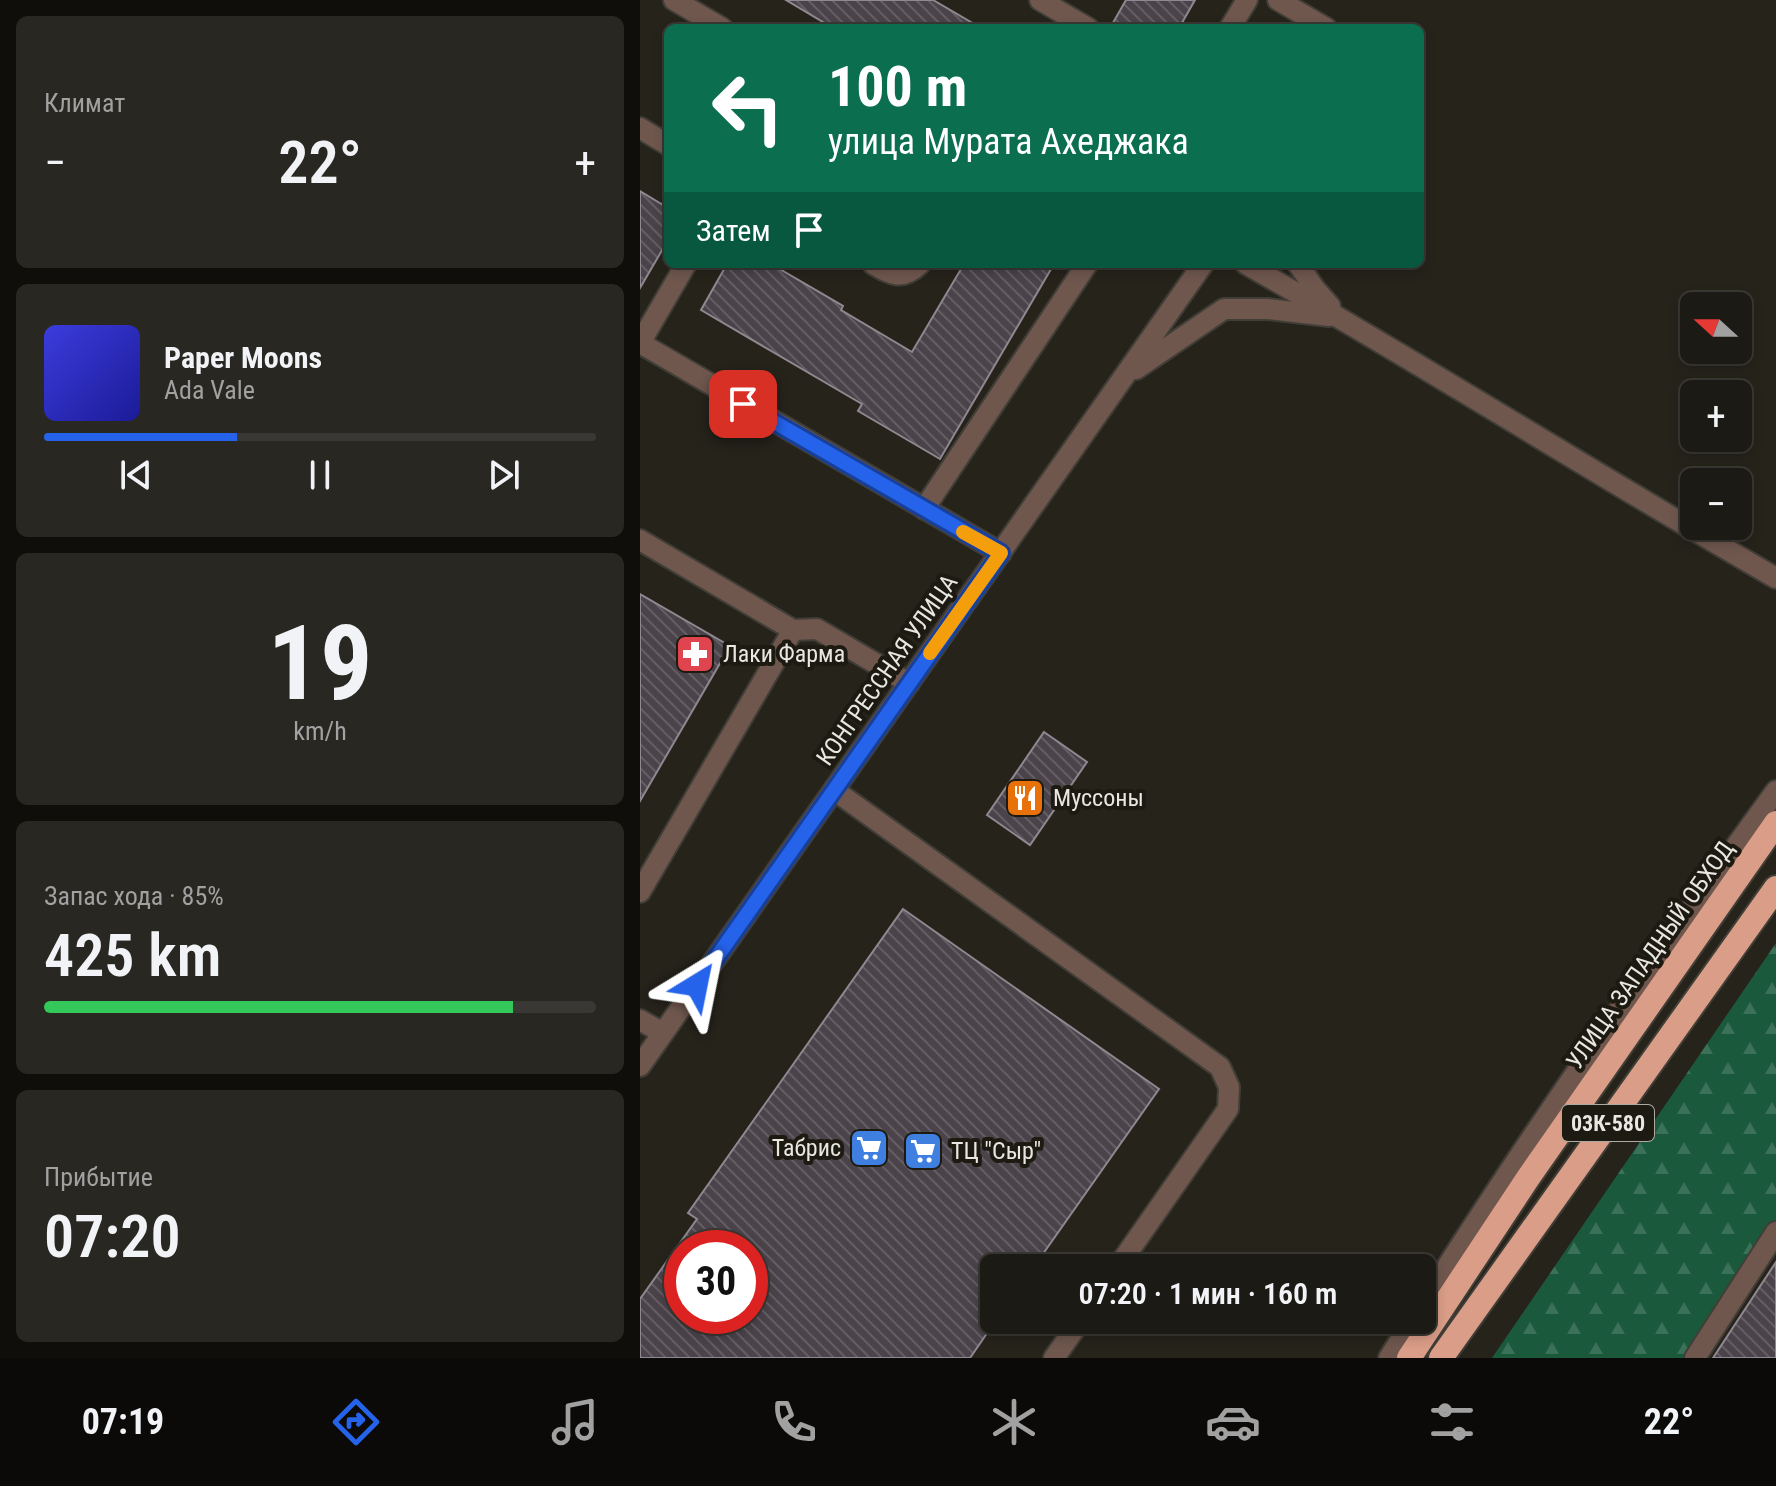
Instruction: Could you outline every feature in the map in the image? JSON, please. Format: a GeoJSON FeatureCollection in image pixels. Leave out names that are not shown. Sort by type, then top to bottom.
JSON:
{"type":"FeatureCollection","features":[{"type":"Feature","properties":{"kind":"highway","name":"УЛИЦА ЗАПАДНЫЙ ОБХОД"},"geometry":{"type":"LineString","coordinates":[[1409,1358],[1528,1178],[1776,823]]}},
{"type":"Feature","properties":{"kind":"highway","name":"03К-580"},"geometry":{"type":"LineString","coordinates":[[1441,1358],[1776,888]]}},
{"type":"Feature","properties":{"kind":"street"},"geometry":{"type":"LineString","coordinates":[[674,0],[715,24]]}},
{"type":"Feature","properties":{"kind":"street"},"geometry":{"type":"LineString","coordinates":[[1040,0],[1081,24]]}},
{"type":"Feature","properties":{"kind":"street"},"geometry":{"type":"LineString","coordinates":[[1232,24],[1247,0]]}},
{"type":"Feature","properties":{"kind":"street"},"geometry":{"type":"LineString","coordinates":[[1278,0],[1319,24]]}},
{"type":"Feature","properties":{"kind":"street"},"geometry":{"type":"LineString","coordinates":[[640,128],[664,143]]}},
{"type":"Feature","properties":{"kind":"street"},"geometry":{"type":"LineString","coordinates":[[684,268],[640,343],[1001,553]]}},
{"type":"Feature","properties":{"kind":"street"},"geometry":{"type":"LineString","coordinates":[[881,268],[895,275],[910,274],[916,268]]}},
{"type":"Feature","properties":{"kind":"street"},"geometry":{"type":"LineString","coordinates":[[924,509],[1084,268]]}},
{"type":"Feature","properties":{"kind":"street","name":"КОНГРЕССНАЯ УЛИЦА"},"geometry":{"type":"LineString","coordinates":[[640,1066],[1200,268]]}},
{"type":"Feature","properties":{"kind":"street"},"geometry":{"type":"LineString","coordinates":[[1253,268],[1626,492],[1776,578]]}},
{"type":"Feature","properties":{"kind":"street"},"geometry":{"type":"LineString","coordinates":[[1301,268],[1340,318]]}},
{"type":"Feature","properties":{"kind":"street"},"geometry":{"type":"LineString","coordinates":[[1122,380],[1224,309],[1268,309],[1340,318]]}},
{"type":"Feature","properties":{"kind":"street"},"geometry":{"type":"LineString","coordinates":[[640,540],[793,630],[817,629],[909,683]]}},
{"type":"Feature","properties":{"kind":"street"},"geometry":{"type":"LineString","coordinates":[[640,892],[793,630]]}},
{"type":"Feature","properties":{"kind":"street"},"geometry":{"type":"LineString","coordinates":[[834,790],[1220,1067],[1229,1087],[1228,1109],[1127,1254]]}},
{"type":"Feature","properties":{"kind":"street"},"geometry":{"type":"LineString","coordinates":[[1436,1284],[1601,1036],[1776,791]]}},
{"type":"Feature","properties":{"kind":"street"},"geometry":{"type":"LineString","coordinates":[[640,1020],[663,1033]]}},
{"type":"Feature","properties":{"kind":"street"},"geometry":{"type":"LineString","coordinates":[[1695,1358],[1776,1232]]}},
{"type":"Feature","properties":{"kind":"street"},"geometry":{"type":"LineString","coordinates":[[1054,1358],[1071,1334]]}},
{"type":"Feature","properties":{"kind":"street"},"geometry":{"type":"LineString","coordinates":[[1389,1358],[1404,1334]]}},
{"type":"Feature","properties":{"kind":"green space"},"geometry":{"type":"Polygon","coordinates":[[[1776,943],[1776,1240],[1696,1358],[1492,1358],[1776,943]]]}},
{"type":"Feature","properties":{"kind":"building"},"geometry":{"type":"Polygon","coordinates":[[[786,0],[933,0],[974,24],[826,24],[786,0]]]}},
{"type":"Feature","properties":{"kind":"building"},"geometry":{"type":"Polygon","coordinates":[[[1126,0],[1195,0],[1181,24],[1112,24],[1126,0]]]}},
{"type":"Feature","properties":{"kind":"building"},"geometry":{"type":"Polygon","coordinates":[[[640,191],[664,206],[664,247],[640,288],[640,191]]]}},
{"type":"Feature","properties":{"kind":"building"},"geometry":{"type":"Polygon","coordinates":[[[725,268],[778,268],[912,352],[962,268],[1052,268],[940,459],[858,411],[862,404],[701,310],[725,268]]]}},
{"type":"Feature","properties":{"kind":"building"},"geometry":{"type":"Polygon","coordinates":[[[640,594],[730,646],[640,801],[640,594]]]}},
{"type":"Feature","properties":{"kind":"building"},"geometry":{"type":"Polygon","coordinates":[[[1044,732],[1087,762],[1030,845],[987,815],[1044,732]]]}},
{"type":"Feature","properties":{"kind":"building","name":"ТЦ \"Сыр\""},"geometry":{"type":"Polygon","coordinates":[[[903,909],[1159,1089],[1043,1254],[980,1254],[980,1334],[986,1334],[970,1358],[640,1358],[640,1299],[664,1265],[664,1334],[768,1334],[768,1230],[689,1230],[697,1219],[688,1213],[903,909]]]}},
{"type":"Feature","properties":{"kind":"building"},"geometry":{"type":"Polygon","coordinates":[[[1776,1262],[1776,1358],[1713,1358],[1776,1262]]]}},
{"type":"Feature","properties":{"kind":"slow traffic"},"geometry":{"type":"LineString","coordinates":[[930,653],[1001,553],[963,532]]}},
{"type":"Feature","properties":{"kind":"place","name":"Лаки Фарма"},"geometry":{"type":"Point","coordinates":[695,654]}},
{"type":"Feature","properties":{"kind":"place","name":"Муссоны"},"geometry":{"type":"Point","coordinates":[1025,798]}},
{"type":"Feature","properties":{"kind":"place","name":"Табрис"},"geometry":{"type":"Point","coordinates":[869,1148]}},
{"type":"Feature","properties":{"kind":"place","name":"ТЦ \"Сыр\""},"geometry":{"type":"Point","coordinates":[923,1151]}},
{"type":"Feature","properties":{"kind":"route"},"geometry":{"type":"LineString","coordinates":[[697,985],[1001,553],[743,404]]}}]}
